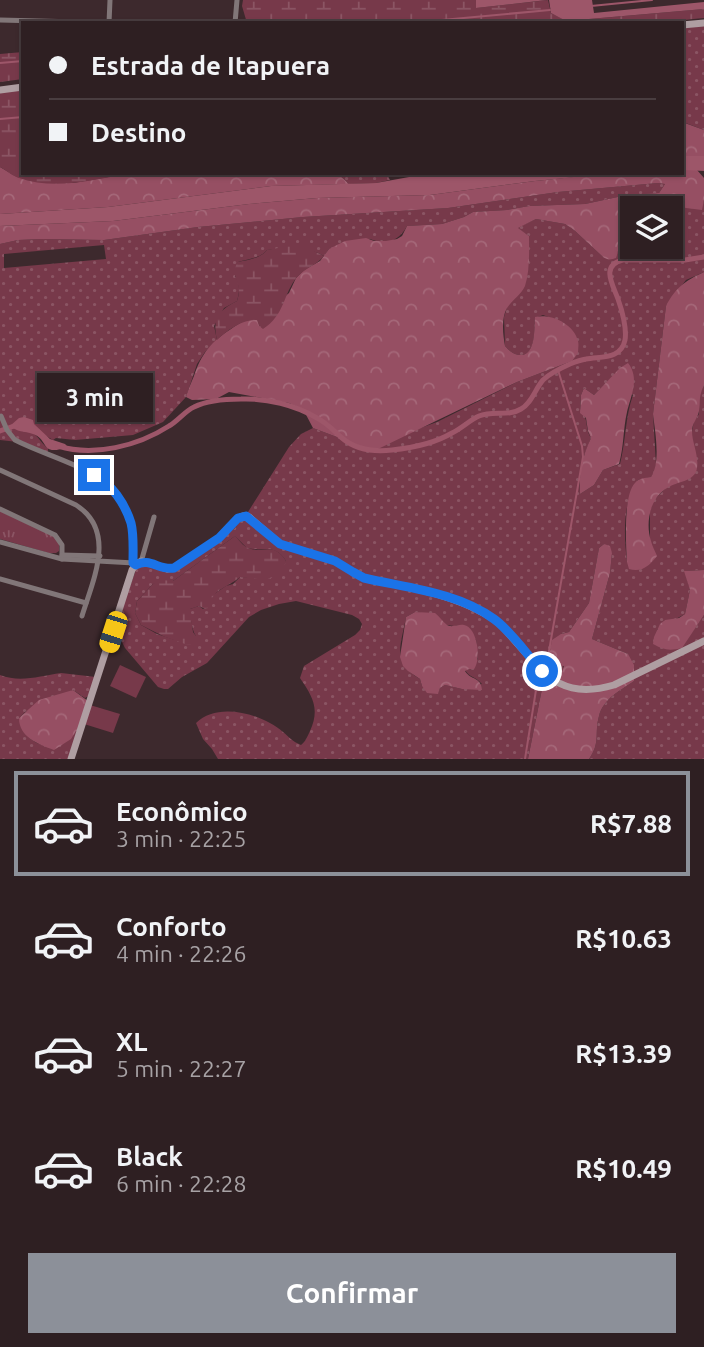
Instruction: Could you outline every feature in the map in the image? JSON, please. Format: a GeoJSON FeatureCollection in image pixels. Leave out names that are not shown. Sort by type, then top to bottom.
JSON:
{"type":"FeatureCollection","features":[{"type":"Feature","properties":{"kind":"street"},"geometry":{"type":"LineString","coordinates":[[109,21],[110,0]]}},
{"type":"Feature","properties":{"kind":"street"},"geometry":{"type":"LineString","coordinates":[[235,21],[237,0]]}},
{"type":"Feature","properties":{"kind":"street"},"geometry":{"type":"LineString","coordinates":[[0,20],[36,21]]}},
{"type":"Feature","properties":{"kind":"street"},"geometry":{"type":"LineString","coordinates":[[684,25],[704,23]]}},
{"type":"Feature","properties":{"kind":"street"},"geometry":{"type":"LineString","coordinates":[[0,90],[21,87]]}},
{"type":"Feature","properties":{"kind":"street"},"geometry":{"type":"LineString","coordinates":[[1,416],[18,442],[94,475],[111,488],[131,524],[137,563]]}},
{"type":"Feature","properties":{"kind":"street"},"geometry":{"type":"LineString","coordinates":[[0,470],[82,510],[90,519],[99,544],[99,559],[82,616]]}},
{"type":"Feature","properties":{"kind":"street"},"geometry":{"type":"LineString","coordinates":[[0,509],[55,535],[61,542],[62,557]]}},
{"type":"Feature","properties":{"kind":"street"},"geometry":{"type":"LineString","coordinates":[[0,541],[62,557],[146,562],[167,569],[174,568],[219,538],[238,518],[246,516],[280,544],[335,561],[364,578],[466,603],[495,620],[546,675],[561,684],[587,689],[614,685],[704,641]]}},
{"type":"Feature","properties":{"kind":"street"},"geometry":{"type":"LineString","coordinates":[[71,759],[128,579],[155,517]]}},
{"type":"Feature","properties":{"kind":"street"},"geometry":{"type":"LineString","coordinates":[[0,579],[86,603]]}},
{"type":"Feature","properties":{"kind":"green space"},"geometry":{"type":"Polygon","coordinates":[[[243,0],[476,0],[476,8],[548,0],[551,13],[567,21],[246,21],[243,0]]]}},
{"type":"Feature","properties":{"kind":"green space"},"geometry":{"type":"Polygon","coordinates":[[[704,9],[704,18],[672,21],[567,21],[704,9]]]}},
{"type":"Feature","properties":{"kind":"green space"},"geometry":{"type":"Polygon","coordinates":[[[704,26],[704,130],[684,122],[684,28],[704,26]]]}},
{"type":"Feature","properties":{"kind":"green space"},"geometry":{"type":"Polygon","coordinates":[[[21,52],[21,79],[0,82],[0,54],[21,52]]]}},
{"type":"Feature","properties":{"kind":"green space"},"geometry":{"type":"Polygon","coordinates":[[[21,87],[21,175],[121,175],[76,183],[47,184],[19,178],[0,167],[0,89],[21,87]]]}},
{"type":"Feature","properties":{"kind":"green space"},"geometry":{"type":"Polygon","coordinates":[[[684,123],[704,130],[704,156],[684,156],[684,123]]]}},
{"type":"Feature","properties":{"kind":"green space"},"geometry":{"type":"Polygon","coordinates":[[[0,167],[17,177],[51,183],[73,183],[120,175],[339,175],[349,184],[271,186],[108,207],[0,214],[0,167]]]}},
{"type":"Feature","properties":{"kind":"green space"},"geometry":{"type":"Polygon","coordinates":[[[684,170],[697,170],[704,178],[702,210],[683,208],[683,196],[622,196],[659,193],[665,184],[658,183],[558,192],[448,208],[303,217],[198,227],[104,240],[42,239],[0,244],[0,226],[113,221],[317,198],[430,195],[593,175],[684,175],[684,170]]]}},
{"type":"Feature","properties":{"kind":"green space"},"geometry":{"type":"Polygon","coordinates":[[[339,175],[387,175],[390,180],[376,183],[349,184],[339,175]]]}},
{"type":"Feature","properties":{"kind":"green space"},"geometry":{"type":"Polygon","coordinates":[[[665,184],[659,193],[620,196],[585,204],[473,212],[442,224],[407,226],[391,241],[370,239],[329,249],[324,256],[304,250],[267,250],[258,257],[238,262],[235,276],[239,288],[237,301],[224,308],[214,326],[217,340],[197,364],[186,397],[163,422],[133,435],[53,440],[43,434],[34,434],[48,448],[48,456],[18,442],[0,440],[0,244],[42,239],[104,240],[198,227],[303,217],[448,208],[558,192],[665,184]],[[104,245],[4,254],[4,268],[106,259],[104,245]]]}},
{"type":"Feature","properties":{"kind":"green space"},"geometry":{"type":"Polygon","coordinates":[[[620,196],[616,258],[603,257],[565,224],[536,219],[518,228],[529,236],[528,268],[525,286],[505,312],[503,327],[505,346],[515,354],[525,354],[529,352],[533,341],[535,317],[555,318],[567,325],[576,335],[578,353],[572,361],[517,382],[380,448],[366,448],[313,428],[303,409],[289,403],[229,392],[216,399],[192,400],[186,397],[200,361],[213,343],[241,323],[257,320],[289,293],[296,278],[304,270],[320,261],[329,249],[345,241],[366,238],[374,241],[397,239],[402,236],[407,226],[442,224],[473,212],[585,204],[620,196]]]}},
{"type":"Feature","properties":{"kind":"green space"},"geometry":{"type":"Polygon","coordinates":[[[704,200],[704,272],[686,280],[666,306],[653,414],[655,471],[651,477],[638,480],[633,489],[629,498],[625,530],[627,562],[650,539],[650,512],[653,501],[666,488],[692,431],[699,414],[698,397],[704,385],[704,570],[685,571],[690,590],[685,614],[674,620],[665,620],[657,630],[690,635],[704,615],[704,759],[589,759],[595,748],[601,710],[613,696],[634,681],[628,654],[592,639],[610,573],[612,553],[604,544],[599,548],[589,603],[569,632],[561,634],[564,658],[559,680],[544,679],[528,759],[218,759],[203,739],[196,723],[205,716],[216,713],[228,711],[252,715],[274,726],[301,745],[313,723],[315,710],[312,697],[300,678],[304,666],[355,635],[362,624],[352,615],[296,601],[279,604],[249,617],[207,663],[164,689],[158,687],[125,648],[115,628],[137,567],[143,563],[166,570],[234,529],[248,512],[289,447],[301,434],[313,428],[366,448],[437,422],[517,382],[572,361],[564,323],[543,315],[535,318],[533,342],[529,352],[517,355],[505,346],[504,317],[507,307],[528,270],[529,236],[517,228],[536,219],[565,224],[603,257],[618,252],[620,228],[620,259],[683,259],[683,207],[701,209],[704,200]],[[613,376],[594,395],[584,388],[581,395],[580,409],[591,438],[582,465],[580,494],[594,485],[603,470],[620,464],[633,395],[613,376]],[[235,536],[173,581],[153,584],[137,601],[135,613],[141,625],[175,640],[196,636],[190,609],[199,606],[207,608],[210,597],[240,577],[262,578],[286,561],[273,550],[247,548],[235,536]],[[415,612],[406,617],[400,652],[405,666],[420,679],[422,686],[438,693],[445,685],[462,689],[482,684],[465,670],[478,659],[476,640],[462,625],[446,625],[436,617],[415,612]]]}},
{"type":"Feature","properties":{"kind":"green space"},"geometry":{"type":"Polygon","coordinates":[[[300,244],[324,256],[297,277],[276,317],[263,329],[257,320],[241,323],[217,340],[215,326],[218,316],[237,301],[239,288],[234,270],[238,262],[258,257],[267,250],[300,244]]]}},
{"type":"Feature","properties":{"kind":"green space"},"geometry":{"type":"Polygon","coordinates":[[[704,272],[704,385],[692,431],[697,458],[696,473],[667,488],[656,498],[650,512],[649,534],[657,556],[642,569],[629,569],[626,533],[631,489],[642,478],[651,477],[656,464],[653,414],[666,306],[682,285],[704,272]]]}},
{"type":"Feature","properties":{"kind":"green space"},"geometry":{"type":"Polygon","coordinates":[[[628,363],[632,369],[634,387],[619,464],[603,470],[594,485],[580,494],[582,465],[591,438],[586,418],[580,413],[581,395],[584,388],[594,395],[628,363]]]}},
{"type":"Feature","properties":{"kind":"green space"},"geometry":{"type":"Polygon","coordinates":[[[0,511],[55,537],[59,542],[59,551],[49,553],[0,539],[0,511]]]}},
{"type":"Feature","properties":{"kind":"green space"},"geometry":{"type":"Polygon","coordinates":[[[235,536],[248,548],[277,551],[286,561],[283,569],[268,579],[240,577],[213,596],[208,608],[199,606],[190,609],[193,632],[200,638],[198,645],[188,645],[165,637],[141,625],[135,613],[137,601],[153,584],[160,580],[173,581],[235,536]]]}},
{"type":"Feature","properties":{"kind":"green space"},"geometry":{"type":"Polygon","coordinates":[[[604,544],[610,546],[612,553],[610,573],[592,639],[628,654],[634,665],[634,681],[613,696],[601,710],[595,748],[589,759],[528,759],[544,679],[559,680],[564,666],[548,662],[552,640],[569,632],[589,603],[599,548],[604,544]]]}},
{"type":"Feature","properties":{"kind":"green space"},"geometry":{"type":"Polygon","coordinates":[[[704,570],[704,615],[682,648],[667,649],[653,644],[660,624],[685,614],[690,590],[684,571],[704,570]]]}},
{"type":"Feature","properties":{"kind":"green space"},"geometry":{"type":"Polygon","coordinates":[[[415,612],[435,613],[447,625],[464,625],[472,631],[478,658],[474,669],[465,671],[478,680],[482,690],[445,685],[440,688],[438,694],[427,693],[420,679],[403,666],[400,657],[406,617],[415,612]]]}},
{"type":"Feature","properties":{"kind":"green space"},"geometry":{"type":"Polygon","coordinates":[[[120,665],[146,677],[136,698],[110,686],[120,665]]]}},
{"type":"Feature","properties":{"kind":"green space"},"geometry":{"type":"Polygon","coordinates":[[[61,673],[96,677],[90,695],[85,698],[73,690],[25,712],[19,718],[24,731],[31,739],[54,749],[76,731],[79,732],[71,759],[0,759],[0,675],[23,679],[61,673]]]}},
{"type":"Feature","properties":{"kind":"green space"},"geometry":{"type":"Polygon","coordinates":[[[73,690],[88,701],[80,732],[76,731],[71,739],[54,750],[26,735],[19,718],[39,700],[73,690]]]}},
{"type":"Feature","properties":{"kind":"green space"},"geometry":{"type":"Polygon","coordinates":[[[90,705],[120,714],[113,733],[84,724],[90,705]]]}},
{"type":"Feature","properties":{"kind":"shaded area"},"geometry":{"type":"Polygon","coordinates":[[[476,0],[547,0],[476,8],[476,0]]]}},
{"type":"Feature","properties":{"kind":"shaded area"},"geometry":{"type":"Polygon","coordinates":[[[549,0],[592,0],[594,13],[704,2],[704,9],[566,21],[551,13],[549,0]]]}},
{"type":"Feature","properties":{"kind":"shaded area"},"geometry":{"type":"Polygon","coordinates":[[[684,156],[704,156],[704,171],[684,170],[684,156]]]}},
{"type":"Feature","properties":{"kind":"shaded area"},"geometry":{"type":"Polygon","coordinates":[[[420,175],[598,175],[430,195],[317,198],[113,221],[0,226],[0,214],[108,207],[271,186],[376,183],[420,175]]]}},
{"type":"Feature","properties":{"kind":"shaded area"},"geometry":{"type":"Polygon","coordinates":[[[24,417],[33,420],[50,439],[68,447],[49,449],[33,434],[10,426],[24,417]]]}},
{"type":"Feature","properties":{"kind":"waterway"},"geometry":{"type":"LineString","coordinates":[[591,6],[652,0]]}},
{"type":"Feature","properties":{"kind":"waterway"},"geometry":{"type":"LineString","coordinates":[[431,21],[550,10]]}},
{"type":"Feature","properties":{"kind":"waterway"},"geometry":{"type":"LineString","coordinates":[[0,63],[21,61]]}},
{"type":"Feature","properties":{"kind":"waterway"},"geometry":{"type":"LineString","coordinates":[[0,119],[21,117]]}},
{"type":"Feature","properties":{"kind":"waterway"},"geometry":{"type":"LineString","coordinates":[[58,446],[86,450],[115,448],[157,433],[199,405],[217,400],[241,399],[271,401],[300,409],[324,422],[347,442],[365,449],[392,450],[423,444],[445,437],[479,416],[511,413],[521,409],[543,380],[552,373],[578,361],[609,356],[619,351],[625,340],[625,330],[610,276],[612,266],[616,263],[623,260],[685,260],[704,257]]}},
{"type":"Feature","properties":{"kind":"waterway"},"geometry":{"type":"LineString","coordinates":[[546,668],[583,457],[558,370]]}},
{"type":"Feature","properties":{"kind":"waterway"},"geometry":{"type":"LineString","coordinates":[[0,431],[17,425]]}},
{"type":"Feature","properties":{"kind":"waterway"},"geometry":{"type":"LineString","coordinates":[[525,759],[536,690],[542,677]]}},
{"type":"Feature","properties":{"kind":"route"},"geometry":{"type":"LineString","coordinates":[[94,475],[116,494],[130,522],[133,563],[136,565],[144,561],[167,569],[174,568],[219,538],[238,518],[246,516],[280,544],[335,561],[364,578],[466,603],[503,626],[542,671]]}}]}
